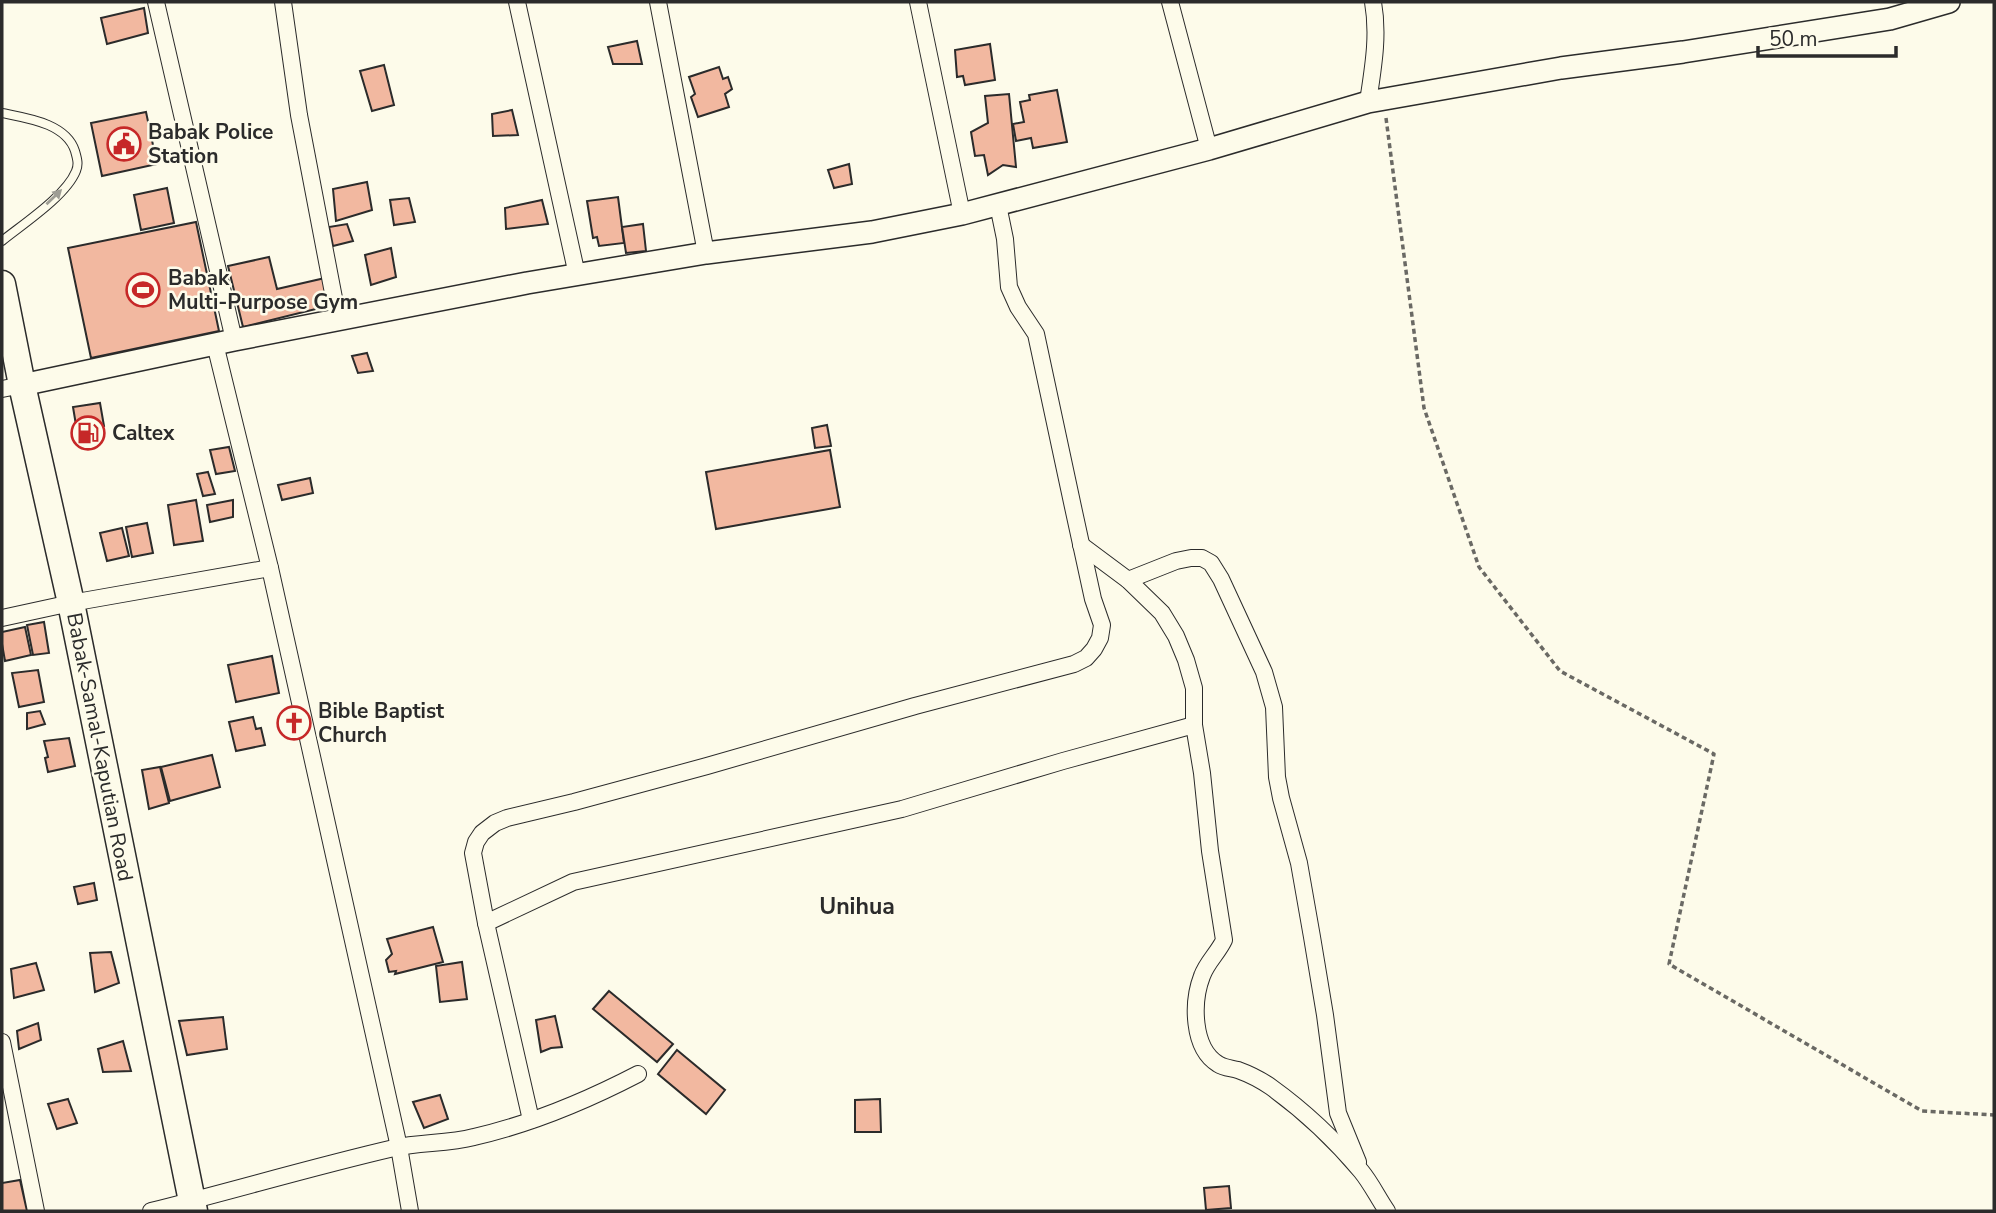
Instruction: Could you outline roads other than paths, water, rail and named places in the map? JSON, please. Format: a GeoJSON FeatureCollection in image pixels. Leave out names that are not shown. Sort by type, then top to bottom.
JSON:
{"type":"FeatureCollection","features":[{"type":"Feature","properties":{"kind":"main road","name":"Babak-Samal-Kaputian Road"},"geometry":{"type":"LineString","coordinates":[[2,284],[12,387],[71,603],[193,1206]]}},
{"type":"Feature","properties":{"kind":"street"},"geometry":{"type":"LineString","coordinates":[[156,2],[270,569],[399,1147],[410,1211]]}},
{"type":"Feature","properties":{"kind":"street"},"geometry":{"type":"LineString","coordinates":[[283,2],[299,115],[338,319]]}},
{"type":"Feature","properties":{"kind":"street"},"geometry":{"type":"LineString","coordinates":[[517,2],[577,275]]}},
{"type":"Feature","properties":{"kind":"street"},"geometry":{"type":"LineString","coordinates":[[658,2],[706,253]]}},
{"type":"Feature","properties":{"kind":"street"},"geometry":{"type":"LineString","coordinates":[[918,2],[962,214]]}},
{"type":"Feature","properties":{"kind":"street"},"geometry":{"type":"LineString","coordinates":[[1170,2],[1209,149]]}},
{"type":"Feature","properties":{"kind":"street"},"geometry":{"type":"LineString","coordinates":[[1373,2],[1376,100]]}},
{"type":"Feature","properties":{"kind":"street"},"geometry":{"type":"LineString","coordinates":[[12,387],[338,319],[577,275],[706,253],[872,232],[962,214],[1209,149],[1376,100],[1561,68],[1683,52],[1890,19],[1950,2]]}},
{"type":"Feature","properties":{"kind":"street"},"geometry":{"type":"LineString","coordinates":[[531,1120],[486,923],[473,853],[475,842],[482,833],[507,818],[707,766],[915,706],[1074,664],[1086,658],[1100,638],[1102,625],[1093,598],[1036,334],[1018,307],[1009,287],[1005,239],[998,205]]}},
{"type":"Feature","properties":{"kind":"street"},"geometry":{"type":"LineString","coordinates":[[1082,545],[1128,580],[1162,613],[1186,660],[1194,688],[1194,725],[1224,940],[1202,974],[1197,993],[1197,1023],[1202,1046],[1208,1058],[1270,1086],[1321,1129],[1362,1172]]}},
{"type":"Feature","properties":{"kind":"street"},"geometry":{"type":"LineString","coordinates":[[1128,580],[1176,561],[1202,558],[1211,563],[1264,672],[1274,708],[1280,798],[1299,863],[1325,1015],[1338,1113],[1362,1172],[1387,1211]]}},
{"type":"Feature","properties":{"kind":"street"},"geometry":{"type":"LineString","coordinates":[[2,618],[71,603],[270,569]]}},
{"type":"Feature","properties":{"kind":"street"},"geometry":{"type":"LineString","coordinates":[[486,923],[573,883],[902,809],[1194,725]]}},
{"type":"Feature","properties":{"kind":"street"},"geometry":{"type":"LineString","coordinates":[[2,1042],[37,1211]]}},
{"type":"Feature","properties":{"kind":"street"},"geometry":{"type":"LineString","coordinates":[[151,1211],[193,1206],[273,1178],[399,1147],[472,1138],[531,1120],[605,1091],[638,1074]]}},
{"type":"Feature","properties":{"kind":"lane"},"geometry":{"type":"LineString","coordinates":[[2,113],[48,125],[60,132],[73,145],[78,164],[75,174],[66,186],[2,241]]}},
{"type":"Feature","properties":{"kind":"place","name":"Babak Police Station"},"geometry":{"type":"Point","coordinates":[124,144]}},
{"type":"Feature","properties":{"kind":"place","name":"Babak Multi-Purpose Gym"},"geometry":{"type":"Point","coordinates":[143,290]}},
{"type":"Feature","properties":{"kind":"place","name":"Caltex"},"geometry":{"type":"Point","coordinates":[88,433]}},
{"type":"Feature","properties":{"kind":"place","name":"Bible Baptist Church"},"geometry":{"type":"Point","coordinates":[294,723]}},
{"type":"Feature","properties":{"kind":"district","name":"Unihua"},"geometry":{"type":"Point","coordinates":[857,906]}}]}
